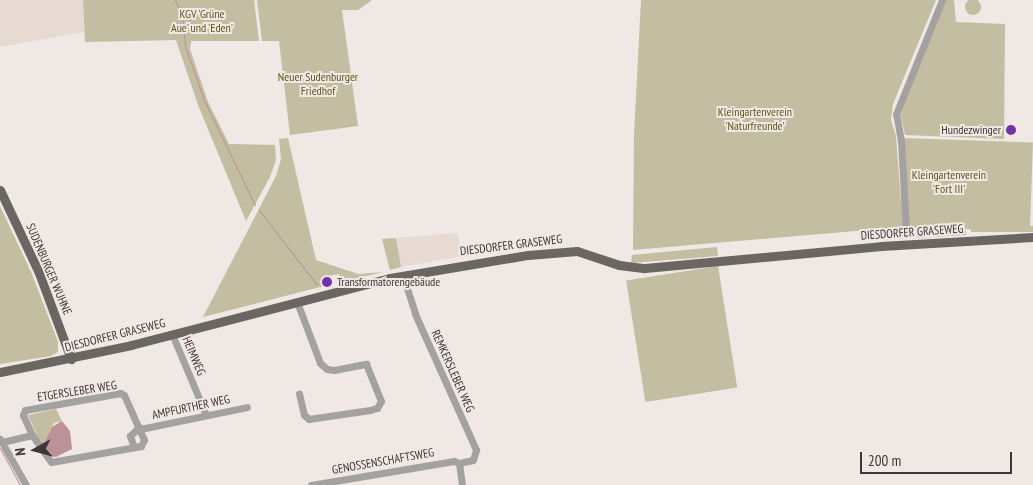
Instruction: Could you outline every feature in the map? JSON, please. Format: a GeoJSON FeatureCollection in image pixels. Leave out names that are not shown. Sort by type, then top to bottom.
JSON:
{"type":"FeatureCollection","features":[{"type":"Feature","properties":{"kind":"main road","name":"SUDENBURGER WUHNE"},"geometry":{"type":"LineString","coordinates":[[0,190],[39,273],[71,359]]}},
{"type":"Feature","properties":{"kind":"main road","name":"DIESDORFER GRASEWEG"},"geometry":{"type":"LineString","coordinates":[[0,372],[71,359],[403,276],[562,251],[585,252],[624,266],[645,268],[881,246],[1033,237]]}},
{"type":"Feature","properties":{"kind":"street"},"geometry":{"type":"LineString","coordinates":[[906,230],[901,141],[896,114],[942,0]]}},
{"type":"Feature","properties":{"kind":"street","name":"REMKERSLEBER WEG"},"geometry":{"type":"LineString","coordinates":[[403,276],[415,314],[476,450],[473,460],[459,463]]}},
{"type":"Feature","properties":{"kind":"street"},"geometry":{"type":"LineString","coordinates":[[297,302],[320,363],[326,369],[334,370],[366,364],[381,401],[377,408],[370,410],[309,419],[299,394]]}},
{"type":"Feature","properties":{"kind":"street","name":"HEIMWEG"},"geometry":{"type":"LineString","coordinates":[[172,334],[206,415]]}},
{"type":"Feature","properties":{"kind":"street","name":"ETGERSLEBER WEG"},"geometry":{"type":"LineString","coordinates":[[134,447],[51,462],[32,435],[23,415],[25,410],[120,393],[124,395],[139,428]]}},
{"type":"Feature","properties":{"kind":"street","name":"AMPFURTHER WEG"},"geometry":{"type":"LineString","coordinates":[[139,428],[247,407]]}},
{"type":"Feature","properties":{"kind":"street"},"geometry":{"type":"LineString","coordinates":[[139,428],[144,440],[141,446],[134,447],[130,436],[139,428]]}},
{"type":"Feature","properties":{"kind":"street"},"geometry":{"type":"LineString","coordinates":[[26,485],[1,440],[32,435]]}},
{"type":"Feature","properties":{"kind":"street","name":"GENOSSENSCHAFTSWEG"},"geometry":{"type":"LineString","coordinates":[[311,485],[454,460],[459,463]]}},
{"type":"Feature","properties":{"kind":"street"},"geometry":{"type":"LineString","coordinates":[[459,463],[462,485]]}},
{"type":"Feature","properties":{"kind":"shaded area"},"geometry":{"type":"Polygon","coordinates":[[[0,0],[83,0],[84,32],[0,47],[0,0]]]}},
{"type":"Feature","properties":{"kind":"shaded area"},"geometry":{"type":"Polygon","coordinates":[[[458,233],[461,256],[401,267],[396,238],[458,233]]]}},
{"type":"Feature","properties":{"kind":"shaded area"},"geometry":{"type":"Polygon","coordinates":[[[62,421],[70,431],[72,449],[56,457],[49,456],[42,447],[52,427],[62,421]]]}},
{"type":"Feature","properties":{"kind":"green space"},"geometry":{"type":"Polygon","coordinates":[[[973,-1],[981,7],[973,15],[965,7],[973,-1]]]}},
{"type":"Feature","properties":{"kind":"green space","name":"KGV 'Grüne Aue' und 'Eden'"},"geometry":{"type":"Polygon","coordinates":[[[83,0],[254,0],[259,41],[191,41],[190,49],[208,102],[229,144],[275,145],[276,160],[270,177],[246,221],[198,105],[176,40],[85,42],[83,0]]]}},
{"type":"Feature","properties":{"kind":"green space","name":"Neuer Sudenburger Friedhof"},"geometry":{"type":"Polygon","coordinates":[[[257,0],[372,0],[358,10],[342,10],[358,126],[290,135],[279,41],[262,41],[257,0]]]}},
{"type":"Feature","properties":{"kind":"green space","name":"Kleingartenverein 'Naturfreunde'"},"geometry":{"type":"Polygon","coordinates":[[[641,0],[936,0],[893,104],[891,120],[896,136],[903,227],[633,250],[634,135],[641,0]]]}},
{"type":"Feature","properties":{"kind":"green space"},"geometry":{"type":"Polygon","coordinates":[[[945,0],[954,0],[956,22],[1005,24],[1004,139],[905,135],[900,112],[945,0]]]}},
{"type":"Feature","properties":{"kind":"green space"},"geometry":{"type":"Polygon","coordinates":[[[288,138],[316,260],[358,274],[383,272],[341,282],[339,274],[322,277],[324,286],[203,317],[276,176],[281,159],[279,139],[288,138]]]}},
{"type":"Feature","properties":{"kind":"green space","name":"Kleingartenverein 'Fort III'"},"geometry":{"type":"Polygon","coordinates":[[[903,138],[1033,143],[1030,231],[900,227],[903,138]]]}},
{"type":"Feature","properties":{"kind":"green space"},"geometry":{"type":"Polygon","coordinates":[[[726,186],[905,231],[903,239],[725,194],[726,186]]]}},
{"type":"Feature","properties":{"kind":"green space"},"geometry":{"type":"Polygon","coordinates":[[[0,206],[32,274],[58,342],[58,352],[51,356],[0,364],[0,206]]]}},
{"type":"Feature","properties":{"kind":"green space"},"geometry":{"type":"Polygon","coordinates":[[[971,226],[1033,226],[1033,232],[971,232],[971,226]]]}},
{"type":"Feature","properties":{"kind":"green space"},"geometry":{"type":"Polygon","coordinates":[[[966,231],[966,235],[916,238],[916,233],[966,231]]]}},
{"type":"Feature","properties":{"kind":"green space"},"geometry":{"type":"Polygon","coordinates":[[[396,238],[401,267],[390,270],[382,239],[396,238]]]}},
{"type":"Feature","properties":{"kind":"green space"},"geometry":{"type":"Polygon","coordinates":[[[717,247],[718,256],[631,263],[632,255],[717,247]]]}},
{"type":"Feature","properties":{"kind":"green space"},"geometry":{"type":"Polygon","coordinates":[[[718,266],[737,387],[645,402],[626,281],[718,266]]]}},
{"type":"Feature","properties":{"kind":"green space"},"geometry":{"type":"Polygon","coordinates":[[[56,409],[62,421],[54,423],[42,447],[28,415],[56,409]]]}},
{"type":"Feature","properties":{"kind":"waterway"},"geometry":{"type":"LineString","coordinates":[[175,0],[181,13]]}},
{"type":"Feature","properties":{"kind":"waterway"},"geometry":{"type":"LineString","coordinates":[[182,16],[185,46],[204,100],[255,205]]}},
{"type":"Feature","properties":{"kind":"waterway"},"geometry":{"type":"LineString","coordinates":[[259,210],[317,285]]}},
{"type":"Feature","properties":{"kind":"waterway"},"geometry":{"type":"LineString","coordinates":[[0,448],[20,485]]}},
{"type":"Feature","properties":{"kind":"place","name":"Hundezwinger"},"geometry":{"type":"Point","coordinates":[1011,130]}},
{"type":"Feature","properties":{"kind":"place","name":"Transformatorengebäude"},"geometry":{"type":"Point","coordinates":[327,282]}}]}
